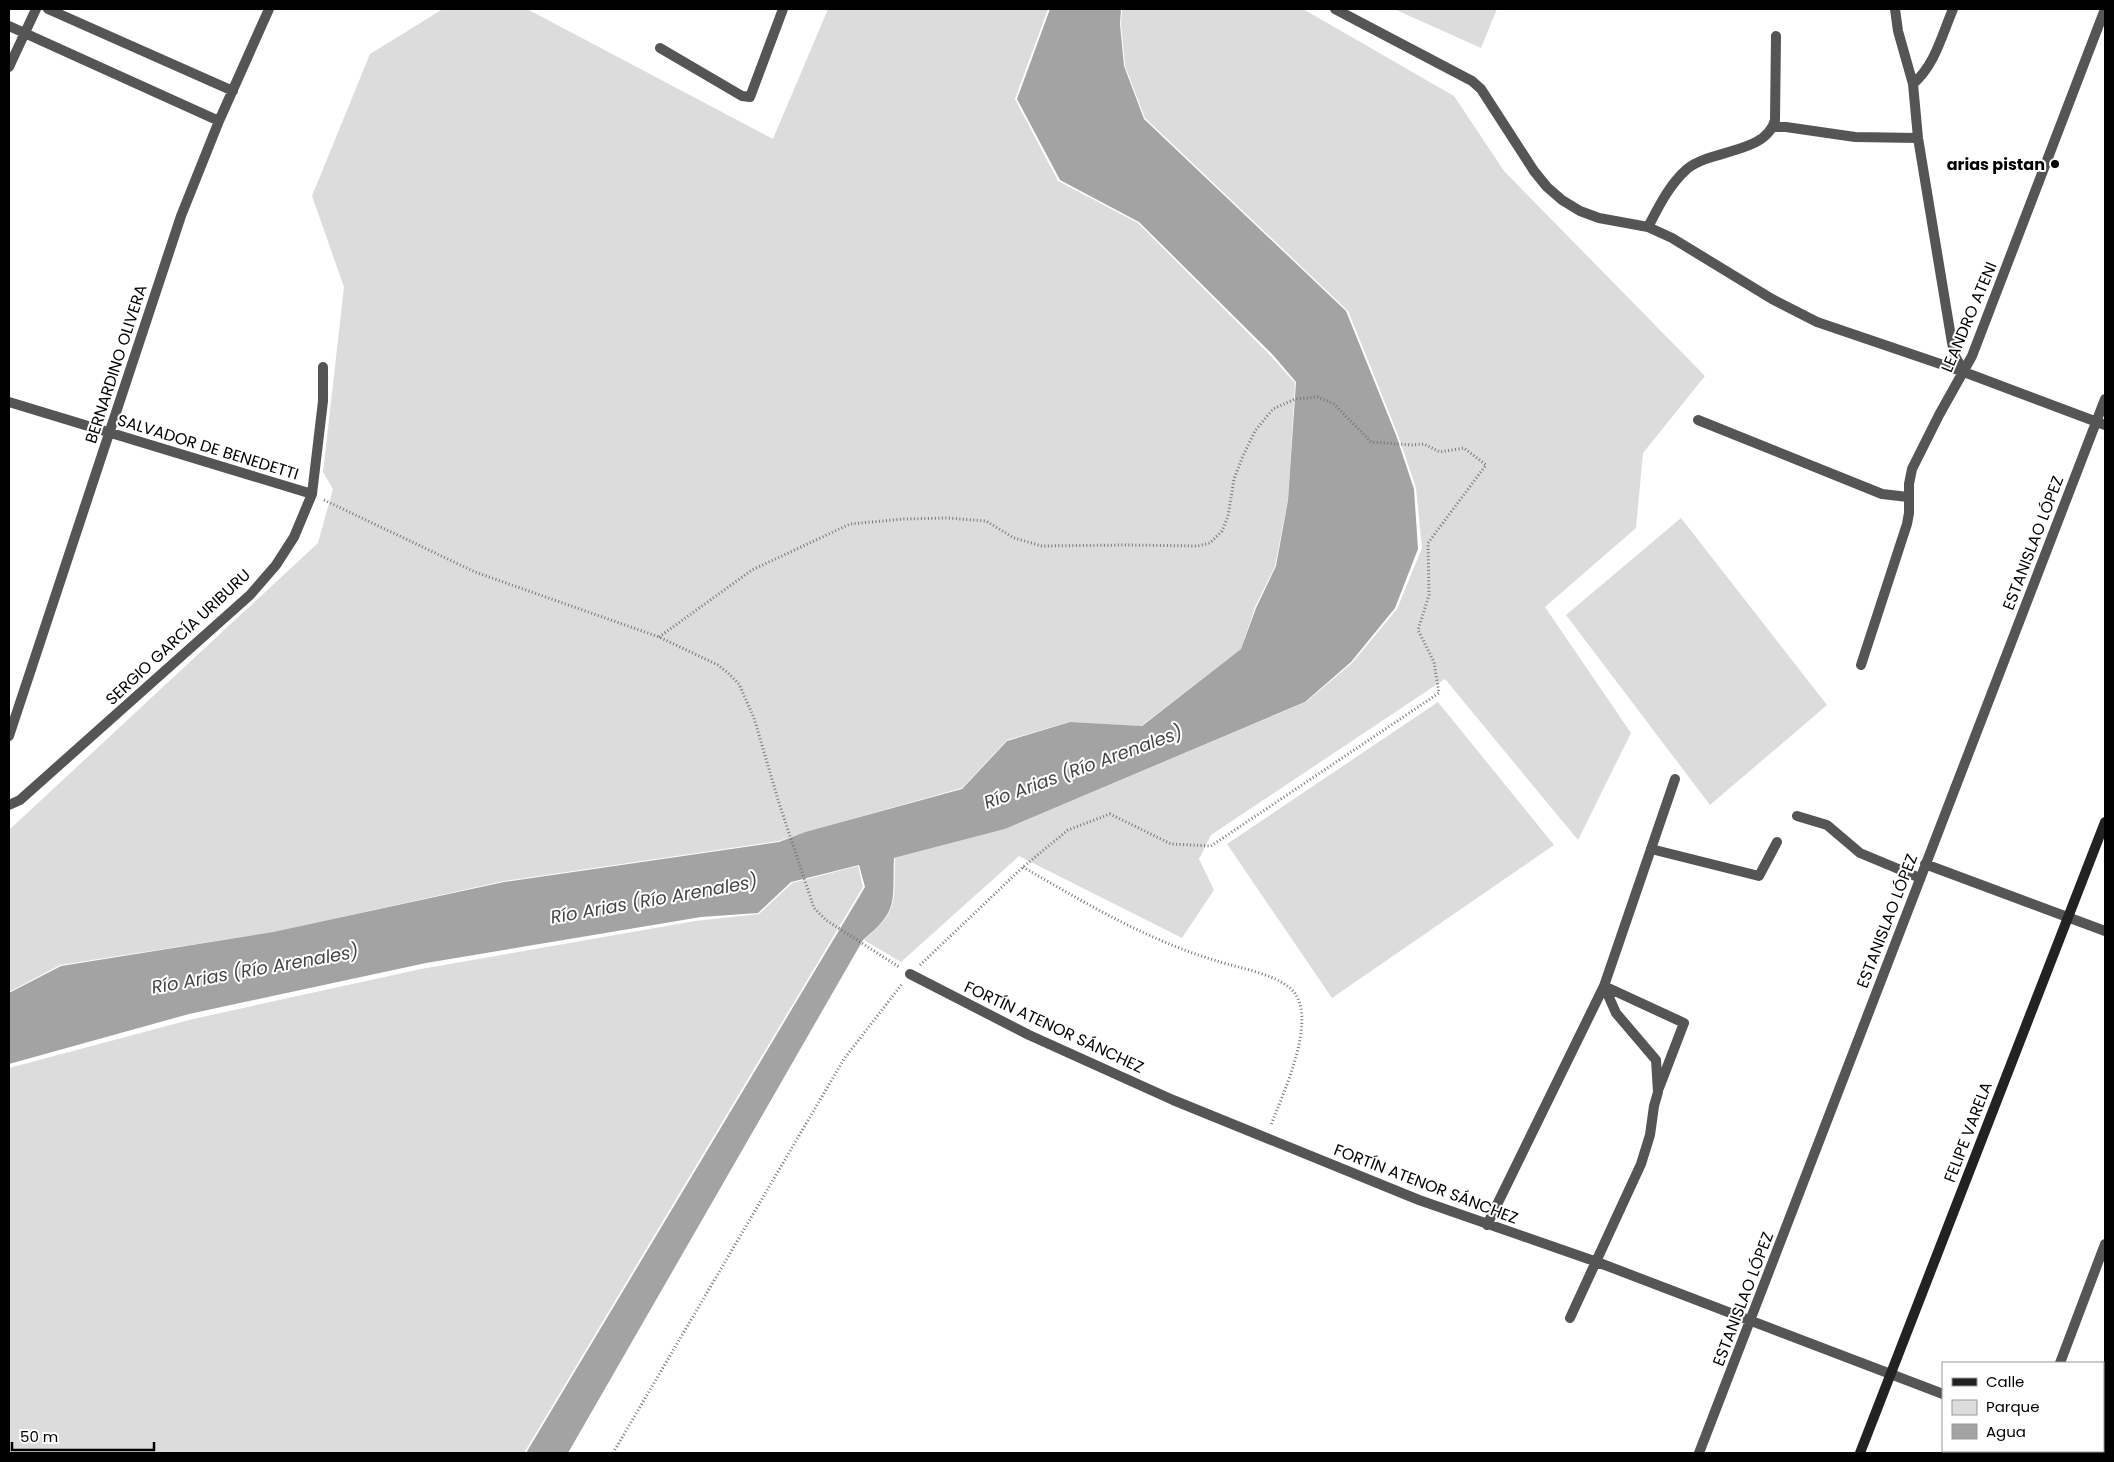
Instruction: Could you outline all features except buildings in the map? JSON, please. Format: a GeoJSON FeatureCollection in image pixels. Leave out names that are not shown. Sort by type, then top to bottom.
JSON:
{"type":"FeatureCollection","features":[{"type":"Feature","properties":{"kind":"street"},"geometry":{"type":"LineString","coordinates":[[9,67],[36,9]]}},
{"type":"Feature","properties":{"kind":"street"},"geometry":{"type":"LineString","coordinates":[[48,9],[233,91]]}},
{"type":"Feature","properties":{"kind":"street","name":"BERNARDINO OLIVERA"},"geometry":{"type":"LineString","coordinates":[[9,736],[181,216],[219,121],[269,9]]}},
{"type":"Feature","properties":{"kind":"street"},"geometry":{"type":"LineString","coordinates":[[660,48],[742,96],[750,97],[784,9]]}},
{"type":"Feature","properties":{"kind":"street"},"geometry":{"type":"LineString","coordinates":[[1335,9],[1472,80],[1481,89],[1534,171],[1547,187],[1562,200],[1580,211],[1599,218],[1648,227],[1672,238],[1772,298],[1817,322],[1964,372],[2101,423]]}},
{"type":"Feature","properties":{"kind":"street"},"geometry":{"type":"LineString","coordinates":[[1895,9],[1898,31],[1913,84],[1918,138],[1954,356],[1964,372]]}},
{"type":"Feature","properties":{"kind":"street"},"geometry":{"type":"LineString","coordinates":[[1913,84],[1924,75],[1931,64],[1953,9]]}},
{"type":"Feature","properties":{"kind":"street","name":"LEANDRO ATENI"},"geometry":{"type":"LineString","coordinates":[[1861,665],[1907,524],[1912,469],[1972,356],[2104,9]]}},
{"type":"Feature","properties":{"kind":"street"},"geometry":{"type":"LineString","coordinates":[[9,26],[219,121]]}},
{"type":"Feature","properties":{"kind":"street"},"geometry":{"type":"LineString","coordinates":[[1648,227],[1662,199],[1687,170],[1704,158],[1759,141],[1774,127],[1776,36]]}},
{"type":"Feature","properties":{"kind":"street"},"geometry":{"type":"LineString","coordinates":[[1774,127],[1855,136],[1918,138]]}},
{"type":"Feature","properties":{"kind":"street","name":"SERGIO GARCÍA URIBURU"},"geometry":{"type":"LineString","coordinates":[[9,804],[20,800],[250,595],[276,565],[294,537],[312,494],[323,401],[323,367]]}},
{"type":"Feature","properties":{"kind":"street","name":"ESTANISLAO LÓPEZ"},"geometry":{"type":"LineString","coordinates":[[1699,1453],[1925,864],[2101,423],[2105,399]]}},
{"type":"Feature","properties":{"kind":"street","name":"SALVADOR DE BENEDETTI"},"geometry":{"type":"LineString","coordinates":[[9,402],[312,494]]}},
{"type":"Feature","properties":{"kind":"street"},"geometry":{"type":"LineString","coordinates":[[1698,420],[1882,494],[1908,497]]}},
{"type":"Feature","properties":{"kind":"street"},"geometry":{"type":"LineString","coordinates":[[1488,1225],[1604,986],[1675,779]]}},
{"type":"Feature","properties":{"kind":"street"},"geometry":{"type":"LineString","coordinates":[[1797,816],[1827,825],[1860,854],[1920,878]]}},
{"type":"Feature","properties":{"kind":"street","name":"FELIPE VARELA"},"geometry":{"type":"LineString","coordinates":[[1860,1453],[2105,822]]}},
{"type":"Feature","properties":{"kind":"street"},"geometry":{"type":"LineString","coordinates":[[1651,849],[1759,876],[1777,842]]}},
{"type":"Feature","properties":{"kind":"street"},"geometry":{"type":"LineString","coordinates":[[1925,864],[2105,931]]}},
{"type":"Feature","properties":{"kind":"street","name":"FORTÍN ATENOR SÁNCHEZ"},"geometry":{"type":"LineString","coordinates":[[910,974],[1029,1035],[1173,1100],[1419,1200],[1597,1262],[1942,1394]]}},
{"type":"Feature","properties":{"kind":"street"},"geometry":{"type":"LineString","coordinates":[[1604,986],[1616,1013],[1656,1060],[1658,1092]]}},
{"type":"Feature","properties":{"kind":"street"},"geometry":{"type":"LineString","coordinates":[[1570,1318],[1641,1164],[1650,1136],[1658,1092],[1684,1023],[1604,986]]}},
{"type":"Feature","properties":{"kind":"street"},"geometry":{"type":"LineString","coordinates":[[2060,1362],[2105,1244]]}},
{"type":"Feature","properties":{"kind":"path"},"geometry":{"type":"LineString","coordinates":[[613,1453],[844,1059],[910,974],[1023,867],[1068,830],[1110,814],[1171,844],[1211,846],[1439,693],[1434,662],[1418,630],[1429,595],[1428,544],[1486,465],[1464,448],[1440,452],[1424,444],[1410,446],[1371,442],[1334,404],[1318,397],[1295,399],[1273,409],[1255,431],[1234,479],[1228,516],[1222,531],[1210,543],[1198,546],[1124,544],[1042,546],[1014,538],[986,522],[948,518],[904,519],[850,524],[752,570],[659,637]]}},
{"type":"Feature","properties":{"kind":"path"},"geometry":{"type":"LineString","coordinates":[[312,494],[475,572],[659,637],[718,665],[738,684],[754,718],[779,803],[814,908],[826,920],[910,974]]}},
{"type":"Feature","properties":{"kind":"path"},"geometry":{"type":"LineString","coordinates":[[1023,867],[1108,917],[1190,953],[1275,979],[1288,986],[1297,995],[1303,1024],[1296,1058],[1267,1138]]}},
{"type":"Feature","properties":{"kind":"green space"},"geometry":{"type":"Polygon","coordinates":[[[443,9],[527,9],[773,139],[828,9],[1048,9],[1015,99],[1058,181],[1138,223],[1271,356],[1295,383],[1288,499],[1275,566],[1255,607],[1241,649],[1141,726],[1069,722],[1007,740],[962,788],[779,841],[504,881],[274,932],[60,965],[9,992],[9,830],[318,543],[333,489],[323,472],[344,287],[312,196],[370,54],[443,9]]]}},
{"type":"Feature","properties":{"kind":"green space"},"geometry":{"type":"Polygon","coordinates":[[[1122,9],[1303,9],[1454,96],[1504,171],[1705,376],[1643,453],[1636,528],[1545,607],[1631,733],[1578,840],[1445,679],[1211,835],[1199,859],[1214,890],[1182,938],[1019,856],[901,962],[864,940],[889,913],[894,895],[895,858],[1005,829],[1306,702],[1352,663],[1397,609],[1422,548],[1416,488],[1398,435],[1348,311],[1145,118],[1125,66],[1121,24],[1122,9]]]}},
{"type":"Feature","properties":{"kind":"green space"},"geometry":{"type":"Polygon","coordinates":[[[1394,9],[1497,9],[1481,48],[1394,9]]]}},
{"type":"Feature","properties":{"kind":"green space"},"geometry":{"type":"Polygon","coordinates":[[[1681,518],[1827,705],[1710,805],[1566,615],[1681,518]]]}},
{"type":"Feature","properties":{"kind":"green space"},"geometry":{"type":"Polygon","coordinates":[[[1438,702],[1554,845],[1332,998],[1227,844],[1438,702]]]}},
{"type":"Feature","properties":{"kind":"green space"},"geometry":{"type":"Polygon","coordinates":[[[858,866],[863,887],[524,1453],[9,1453],[9,1068],[193,1019],[421,969],[695,921],[759,914],[792,883],[858,866]]]}},
{"type":"Feature","properties":{"kind":"water","name":"Río Arias (Río Arenales)"},"geometry":{"type":"Polygon","coordinates":[[[1050,9],[1121,9],[1120,24],[1124,66],[1144,119],[1346,311],[1396,435],[1414,489],[1418,549],[1395,608],[1351,662],[1305,702],[1005,829],[894,858],[893,895],[889,912],[875,930],[863,940],[568,1453],[526,1453],[865,887],[859,865],[791,882],[758,913],[701,917],[426,963],[189,1014],[9,1064],[9,993],[61,966],[273,932],[504,882],[779,842],[805,832],[962,789],[1007,741],[1070,722],[1142,726],[1241,649],[1256,608],[1276,566],[1288,500],[1296,382],[1273,355],[1139,222],[1060,180],[1017,99],[1050,9]]]}},
{"type":"Feature","properties":{"kind":"place","name":"arias pistan"},"geometry":{"type":"Point","coordinates":[2055,164]}}]}
